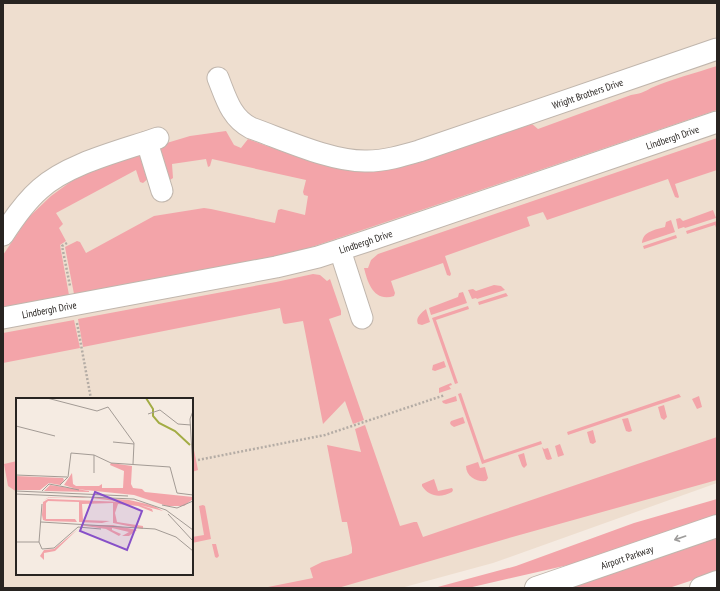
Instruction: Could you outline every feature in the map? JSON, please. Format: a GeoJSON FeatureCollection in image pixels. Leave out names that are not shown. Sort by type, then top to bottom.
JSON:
{"type":"FeatureCollection","features":[{"type":"Feature","properties":{"kind":"highway","name":"Airport Parkway"},"geometry":{"type":"LineString","coordinates":[[536,588],[717,526]]}},
{"type":"Feature","properties":{"kind":"highway"},"geometry":{"type":"LineString","coordinates":[[701,588],[717,582]]}},
{"type":"Feature","properties":{"kind":"street","name":"Wright Brothers Drive"},"geometry":{"type":"LineString","coordinates":[[218,78],[231,109],[243,124],[323,153],[346,160],[367,162],[385,160],[419,152],[717,49]]}},
{"type":"Feature","properties":{"kind":"street","name":"Lindbergh Drive"},"geometry":{"type":"LineString","coordinates":[[3,318],[276,267],[340,250],[717,122]]}},
{"type":"Feature","properties":{"kind":"street"},"geometry":{"type":"LineString","coordinates":[[3,235],[29,200],[53,179],[80,165],[153,140],[162,191]]}},
{"type":"Feature","properties":{"kind":"street"},"geometry":{"type":"LineString","coordinates":[[340,250],[362,318]]}},
{"type":"Feature","properties":{"kind":"path"},"geometry":{"type":"LineString","coordinates":[[68,243],[62,246],[91,398]]}},
{"type":"Feature","properties":{"kind":"path"},"geometry":{"type":"LineString","coordinates":[[198,460],[325,435],[444,395]]}},
{"type":"Feature","properties":{"kind":"shaded area"},"geometry":{"type":"Polygon","coordinates":[[[3,3],[717,3],[717,483],[493,563],[401,588],[3,588],[3,3]]]}},
{"type":"Feature","properties":{"kind":"shaded area"},"geometry":{"type":"Polygon","coordinates":[[[717,66],[717,110],[306,249],[269,258],[74,294],[65,247],[77,241],[80,242],[86,253],[154,216],[204,208],[275,223],[278,210],[281,209],[305,215],[308,196],[304,195],[303,192],[306,180],[212,159],[210,166],[208,167],[206,159],[172,164],[173,178],[170,180],[159,146],[160,145],[190,136],[226,131],[234,145],[241,148],[248,139],[306,160],[328,166],[388,169],[416,163],[532,124],[538,129],[631,95],[641,93],[667,82],[717,66]]]}},
{"type":"Feature","properties":{"kind":"shaded area"},"geometry":{"type":"Polygon","coordinates":[[[717,138],[717,170],[675,184],[678,198],[675,197],[668,179],[547,220],[543,212],[527,217],[530,226],[445,256],[451,274],[450,276],[447,275],[443,263],[391,281],[395,293],[394,296],[387,297],[377,294],[370,285],[364,268],[368,268],[371,260],[378,254],[717,138]]]}},
{"type":"Feature","properties":{"kind":"shaded area"},"geometry":{"type":"Polygon","coordinates":[[[136,156],[141,156],[150,177],[143,183],[140,182],[136,170],[56,213],[63,224],[59,228],[66,241],[60,245],[69,295],[3,307],[3,255],[28,218],[51,196],[73,180],[93,170],[136,156]]]}},
{"type":"Feature","properties":{"kind":"shaded area"},"geometry":{"type":"Polygon","coordinates":[[[713,210],[716,218],[678,229],[676,219],[680,218],[683,221],[713,210]]]}},
{"type":"Feature","properties":{"kind":"shaded area"},"geometry":{"type":"Polygon","coordinates":[[[671,220],[675,232],[642,243],[647,233],[665,227],[666,222],[671,220]]]}},
{"type":"Feature","properties":{"kind":"shaded area"},"geometry":{"type":"Polygon","coordinates":[[[717,221],[717,230],[715,225],[687,234],[686,231],[717,221]]]}},
{"type":"Feature","properties":{"kind":"shaded area"},"geometry":{"type":"Polygon","coordinates":[[[676,235],[677,238],[644,249],[643,246],[676,235]]]}},
{"type":"Feature","properties":{"kind":"shaded area"},"geometry":{"type":"Polygon","coordinates":[[[313,274],[320,275],[327,281],[330,279],[341,311],[341,315],[329,319],[364,420],[353,424],[345,401],[323,424],[303,321],[283,323],[280,308],[83,347],[78,319],[313,274]]]}},
{"type":"Feature","properties":{"kind":"shaded area"},"geometry":{"type":"Polygon","coordinates":[[[494,285],[501,286],[505,290],[477,299],[472,299],[468,290],[473,289],[476,291],[494,285]]]}},
{"type":"Feature","properties":{"kind":"shaded area"},"geometry":{"type":"Polygon","coordinates":[[[463,292],[467,303],[431,315],[429,308],[458,297],[459,293],[463,292]]]}},
{"type":"Feature","properties":{"kind":"shaded area"},"geometry":{"type":"Polygon","coordinates":[[[506,293],[508,296],[479,305],[478,302],[506,293]]]}},
{"type":"Feature","properties":{"kind":"shaded area"},"geometry":{"type":"Polygon","coordinates":[[[468,306],[469,309],[436,320],[458,383],[455,384],[432,318],[468,306]]]}},
{"type":"Feature","properties":{"kind":"shaded area"},"geometry":{"type":"Polygon","coordinates":[[[426,309],[430,322],[422,325],[418,324],[417,320],[420,314],[426,309]]]}},
{"type":"Feature","properties":{"kind":"shaded area"},"geometry":{"type":"Polygon","coordinates":[[[74,320],[80,348],[3,363],[3,333],[74,320]]]}},
{"type":"Feature","properties":{"kind":"shaded area"},"geometry":{"type":"Polygon","coordinates":[[[444,361],[446,367],[435,371],[432,370],[433,365],[444,361]]]}},
{"type":"Feature","properties":{"kind":"shaded area"},"geometry":{"type":"Polygon","coordinates":[[[451,383],[452,385],[449,386],[451,389],[439,393],[439,388],[451,383]]]}},
{"type":"Feature","properties":{"kind":"shaded area"},"geometry":{"type":"Polygon","coordinates":[[[461,393],[484,460],[541,441],[542,444],[482,464],[458,394],[461,393]]]}},
{"type":"Feature","properties":{"kind":"shaded area"},"geometry":{"type":"Polygon","coordinates":[[[679,394],[681,397],[568,435],[567,432],[679,394]]]}},
{"type":"Feature","properties":{"kind":"shaded area"},"geometry":{"type":"Polygon","coordinates":[[[456,396],[457,401],[446,404],[442,401],[456,396]]]}},
{"type":"Feature","properties":{"kind":"shaded area"},"geometry":{"type":"Polygon","coordinates":[[[699,396],[702,407],[697,409],[692,399],[699,396]]]}},
{"type":"Feature","properties":{"kind":"shaded area"},"geometry":{"type":"Polygon","coordinates":[[[664,405],[667,417],[664,420],[661,418],[658,407],[664,405]]]}},
{"type":"Feature","properties":{"kind":"shaded area"},"geometry":{"type":"Polygon","coordinates":[[[463,417],[465,423],[454,427],[451,425],[451,421],[463,417]]]}},
{"type":"Feature","properties":{"kind":"shaded area"},"geometry":{"type":"Polygon","coordinates":[[[628,418],[632,431],[629,432],[626,431],[622,419],[628,418]]]}},
{"type":"Feature","properties":{"kind":"shaded area"},"geometry":{"type":"Polygon","coordinates":[[[365,425],[400,526],[417,522],[423,537],[717,437],[717,480],[516,536],[338,588],[263,588],[313,578],[310,568],[322,562],[352,553],[347,522],[342,522],[327,445],[361,452],[355,429],[365,425]]]}},
{"type":"Feature","properties":{"kind":"shaded area"},"geometry":{"type":"Polygon","coordinates":[[[593,430],[596,442],[593,444],[590,443],[587,432],[593,430]]]}},
{"type":"Feature","properties":{"kind":"shaded area"},"geometry":{"type":"Polygon","coordinates":[[[560,444],[564,455],[558,457],[555,446],[560,444]]]}},
{"type":"Feature","properties":{"kind":"shaded area"},"geometry":{"type":"Polygon","coordinates":[[[193,445],[198,470],[193,472],[193,445]]]}},
{"type":"Feature","properties":{"kind":"shaded area"},"geometry":{"type":"Polygon","coordinates":[[[542,447],[544,449],[548,448],[552,459],[546,459],[542,447]]]}},
{"type":"Feature","properties":{"kind":"shaded area"},"geometry":{"type":"Polygon","coordinates":[[[524,453],[527,465],[524,468],[518,455],[524,453]]]}},
{"type":"Feature","properties":{"kind":"shaded area"},"geometry":{"type":"Polygon","coordinates":[[[16,461],[16,491],[8,486],[4,464],[16,461]]]}},
{"type":"Feature","properties":{"kind":"shaded area"},"geometry":{"type":"Polygon","coordinates":[[[478,462],[480,468],[485,467],[488,478],[486,481],[476,480],[470,476],[466,470],[466,466],[478,462]]]}},
{"type":"Feature","properties":{"kind":"shaded area"},"geometry":{"type":"Polygon","coordinates":[[[434,479],[438,491],[452,488],[452,492],[440,496],[425,490],[422,484],[434,479]]]}},
{"type":"Feature","properties":{"kind":"shaded area"},"geometry":{"type":"Polygon","coordinates":[[[717,499],[717,515],[577,563],[468,588],[434,588],[516,566],[634,523],[717,499]]]}},
{"type":"Feature","properties":{"kind":"shaded area"},"geometry":{"type":"Polygon","coordinates":[[[199,506],[205,506],[211,539],[193,543],[193,537],[204,535],[199,506]]]}},
{"type":"Feature","properties":{"kind":"shaded area"},"geometry":{"type":"Polygon","coordinates":[[[717,536],[717,572],[669,588],[567,588],[717,536]]]}},
{"type":"Feature","properties":{"kind":"shaded area"},"geometry":{"type":"Polygon","coordinates":[[[212,544],[216,544],[219,556],[217,558],[215,557],[212,544]]]}}]}
